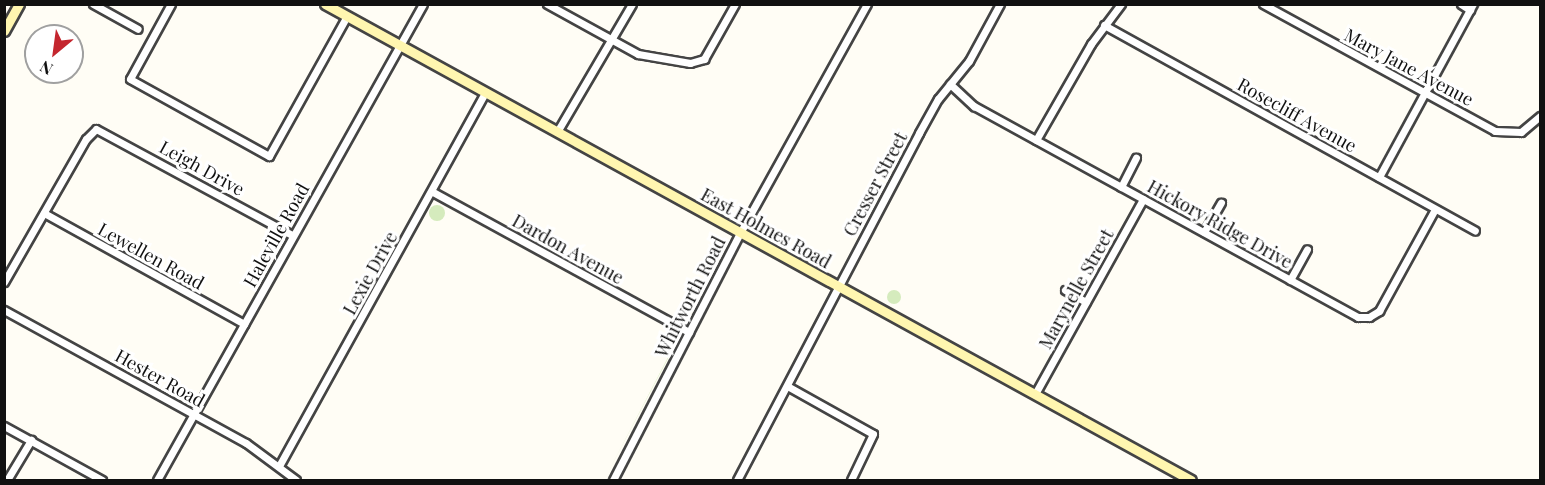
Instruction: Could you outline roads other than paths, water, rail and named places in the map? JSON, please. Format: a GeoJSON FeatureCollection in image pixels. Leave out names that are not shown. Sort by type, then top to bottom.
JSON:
{"type":"FeatureCollection","features":[{"type":"Feature","properties":{"kind":"main road"},"geometry":{"type":"LineString","coordinates":[[4,31],[8,17],[19,4]]}},
{"type":"Feature","properties":{"kind":"main road","name":"East Holmes Road"},"geometry":{"type":"LineString","coordinates":[[326,4],[1191,480]]}},
{"type":"Feature","properties":{"kind":"street"},"geometry":{"type":"LineString","coordinates":[[93,4],[138,29]]}},
{"type":"Feature","properties":{"kind":"street"},"geometry":{"type":"LineString","coordinates":[[171,4],[130,79],[269,156],[347,16]]}},
{"type":"Feature","properties":{"kind":"street","name":"Haleville Road"},"geometry":{"type":"LineString","coordinates":[[157,480],[423,4]]}},
{"type":"Feature","properties":{"kind":"street"},"geometry":{"type":"LineString","coordinates":[[547,4],[644,57],[690,63],[704,59],[735,4]]}},
{"type":"Feature","properties":{"kind":"street"},"geometry":{"type":"LineString","coordinates":[[557,132],[632,4]]}},
{"type":"Feature","properties":{"kind":"street","name":"Whitworth Road"},"geometry":{"type":"LineString","coordinates":[[613,480],[740,233],[867,4]]}},
{"type":"Feature","properties":{"kind":"street","name":"Cresser Street"},"geometry":{"type":"LineString","coordinates":[[737,480],[789,387],[837,286],[924,124],[950,84],[969,61],[1000,4]]}},
{"type":"Feature","properties":{"kind":"street"},"geometry":{"type":"LineString","coordinates":[[1036,140],[1104,25],[1121,4]]}},
{"type":"Feature","properties":{"kind":"street","name":"Mary Jane Avenue"},"geometry":{"type":"LineString","coordinates":[[1263,4],[1424,93],[1505,134],[1521,132],[1540,116]]}},
{"type":"Feature","properties":{"kind":"street"},"geometry":{"type":"LineString","coordinates":[[1379,177],[1472,7],[1461,4]]}},
{"type":"Feature","properties":{"kind":"street","name":"Rosecliff Avenue"},"geometry":{"type":"LineString","coordinates":[[1104,25],[1475,231]]}},
{"type":"Feature","properties":{"kind":"street","name":"Hickory Ridge Drive"},"geometry":{"type":"LineString","coordinates":[[950,84],[974,106],[1358,317],[1369,317],[1378,311],[1435,209]]}},
{"type":"Feature","properties":{"kind":"street","name":"Lexie Drive"},"geometry":{"type":"LineString","coordinates":[[279,466],[486,93]]}},
{"type":"Feature","properties":{"kind":"street","name":"Leigh Drive"},"geometry":{"type":"LineString","coordinates":[[44,213],[86,138],[96,129],[292,236]]}},
{"type":"Feature","properties":{"kind":"street"},"geometry":{"type":"LineString","coordinates":[[1121,187],[1136,158]]}},
{"type":"Feature","properties":{"kind":"street","name":"Dardon Avenue"},"geometry":{"type":"LineString","coordinates":[[433,192],[688,332]]}},
{"type":"Feature","properties":{"kind":"street","name":"Marynelle Street"},"geometry":{"type":"LineString","coordinates":[[1035,394],[1143,199]]}},
{"type":"Feature","properties":{"kind":"street"},"geometry":{"type":"LineString","coordinates":[[1204,232],[1221,202]]}},
{"type":"Feature","properties":{"kind":"street"},"geometry":{"type":"LineString","coordinates":[[4,282],[44,213]]}},
{"type":"Feature","properties":{"kind":"street","name":"Lewellen Road"},"geometry":{"type":"LineString","coordinates":[[44,213],[244,324]]}},
{"type":"Feature","properties":{"kind":"street"},"geometry":{"type":"LineString","coordinates":[[1290,280],[1307,249]]}},
{"type":"Feature","properties":{"kind":"street"},"geometry":{"type":"LineString","coordinates":[[1065,290],[1086,302]]}},
{"type":"Feature","properties":{"kind":"street","name":"Hester Road"},"geometry":{"type":"LineString","coordinates":[[4,310],[194,414],[279,466],[296,480]]}},
{"type":"Feature","properties":{"kind":"street"},"geometry":{"type":"LineString","coordinates":[[789,387],[873,434],[850,480]]}},
{"type":"Feature","properties":{"kind":"street"},"geometry":{"type":"LineString","coordinates":[[4,426],[102,480]]}},
{"type":"Feature","properties":{"kind":"street"},"geometry":{"type":"LineString","coordinates":[[7,480],[31,440]]}}]}
